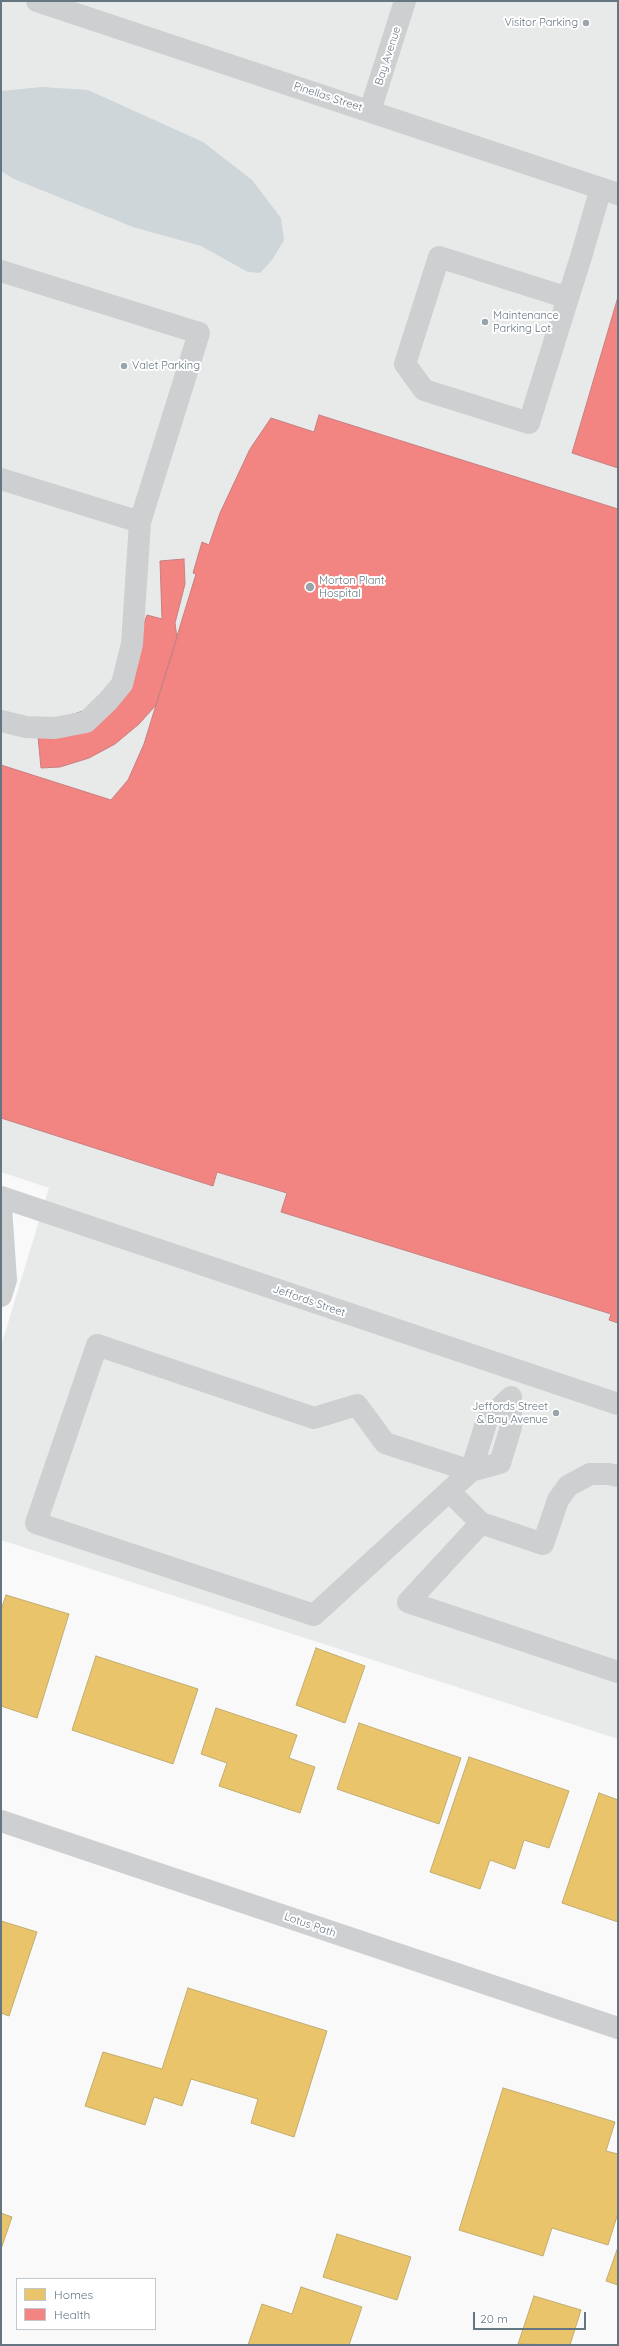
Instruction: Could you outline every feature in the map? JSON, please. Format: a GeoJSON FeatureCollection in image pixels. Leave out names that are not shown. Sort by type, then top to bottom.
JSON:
{"type":"FeatureCollection","features":[{"type":"Feature","properties":{"kind":"street","name":"Pinellas Street"},"geometry":{"type":"LineString","coordinates":[[38,1],[610,191]]}},
{"type":"Feature","properties":{"kind":"street","name":"Bay Avenue"},"geometry":{"type":"LineString","coordinates":[[370,111],[405,1]]}},
{"type":"Feature","properties":{"kind":"street"},"geometry":{"type":"LineString","coordinates":[[568,298],[439,257],[405,364],[424,390],[529,423],[568,298],[610,191]]}},
{"type":"Feature","properties":{"kind":"street"},"geometry":{"type":"LineString","coordinates":[[1,271],[199,333],[140,522],[132,644],[122,684],[108,701],[86,722],[55,728],[26,727],[1,721]]}},
{"type":"Feature","properties":{"kind":"street"},"geometry":{"type":"LineString","coordinates":[[1,479],[140,522]]}},
{"type":"Feature","properties":{"kind":"street","name":"Jeffords Street"},"geometry":{"type":"LineString","coordinates":[[1,1197],[618,1404]]}},
{"type":"Feature","properties":{"kind":"street"},"geometry":{"type":"LineString","coordinates":[[1,1207],[6,1280],[1,1296]]}},
{"type":"Feature","properties":{"kind":"street"},"geometry":{"type":"LineString","coordinates":[[471,1471],[385,1443],[357,1405],[314,1418],[97,1345],[36,1523],[314,1615],[471,1471],[487,1420],[511,1397],[519,1371]]}},
{"type":"Feature","properties":{"kind":"street"},"geometry":{"type":"LineString","coordinates":[[449,1491],[481,1523],[543,1544],[558,1500],[568,1486],[590,1474],[610,1474],[618,1476]]}},
{"type":"Feature","properties":{"kind":"street"},"geometry":{"type":"LineString","coordinates":[[481,1523],[408,1602],[618,1672]]}},
{"type":"Feature","properties":{"kind":"street","name":"Lotus Path"},"geometry":{"type":"LineString","coordinates":[[1,1821],[618,2028]]}},
{"type":"Feature","properties":{"kind":"shaded area","name":"Morton Plant Hospital"},"geometry":{"type":"Polygon","coordinates":[[[1,1],[618,1],[618,1739],[1,1540],[1,1346],[49,1188],[1,1172],[1,1]]]}},
{"type":"Feature","properties":{"kind":"shaded area"},"geometry":{"type":"Polygon","coordinates":[[[42,87],[88,90],[203,142],[252,180],[281,218],[284,240],[272,260],[260,273],[248,272],[201,246],[133,227],[14,179],[1,171],[1,91],[42,87]]]}},
{"type":"Feature","properties":{"kind":"building: Homes"},"geometry":{"type":"Polygon","coordinates":[[[6,1595],[69,1614],[37,1718],[1,1706],[1,1610],[6,1595]]]}},
{"type":"Feature","properties":{"kind":"building: Homes"},"geometry":{"type":"Polygon","coordinates":[[[316,1648],[365,1666],[345,1723],[296,1705],[316,1648]]]}},
{"type":"Feature","properties":{"kind":"building: Homes"},"geometry":{"type":"Polygon","coordinates":[[[96,1656],[198,1689],[173,1764],[72,1730],[96,1656]]]}},
{"type":"Feature","properties":{"kind":"building: Homes"},"geometry":{"type":"Polygon","coordinates":[[[216,1708],[297,1735],[289,1758],[315,1767],[300,1813],[219,1786],[227,1763],[201,1754],[216,1708]]]}},
{"type":"Feature","properties":{"kind":"building: Homes"},"geometry":{"type":"Polygon","coordinates":[[[359,1723],[461,1758],[439,1824],[337,1789],[359,1723]]]}},
{"type":"Feature","properties":{"kind":"building: Homes"},"geometry":{"type":"Polygon","coordinates":[[[469,1757],[569,1791],[549,1848],[524,1840],[515,1869],[490,1860],[480,1889],[430,1872],[469,1757]]]}},
{"type":"Feature","properties":{"kind":"building: Homes"},"geometry":{"type":"Polygon","coordinates":[[[599,1793],[618,1800],[618,1922],[562,1903],[599,1793]]]}},
{"type":"Feature","properties":{"kind":"building: Homes"},"geometry":{"type":"Polygon","coordinates":[[[1,1921],[37,1932],[9,2016],[1,2013],[1,1921]]]}},
{"type":"Feature","properties":{"kind":"building: Homes"},"geometry":{"type":"Polygon","coordinates":[[[188,1988],[327,2031],[294,2137],[251,2123],[258,2099],[191,2079],[182,2106],[154,2097],[145,2125],[85,2106],[103,2052],[162,2069],[188,1988]]]}},
{"type":"Feature","properties":{"kind":"building: Homes"},"geometry":{"type":"Polygon","coordinates":[[[503,2088],[615,2122],[606,2151],[618,2154],[618,2213],[608,2245],[552,2228],[543,2256],[459,2230],[503,2088]]]}},
{"type":"Feature","properties":{"kind":"building: Homes"},"geometry":{"type":"Polygon","coordinates":[[[1,2213],[12,2217],[1,2249],[1,2213]]]}},
{"type":"Feature","properties":{"kind":"building: Homes"},"geometry":{"type":"Polygon","coordinates":[[[337,2234],[411,2257],[397,2300],[323,2277],[337,2234]]]}},
{"type":"Feature","properties":{"kind":"building: Homes"},"geometry":{"type":"Polygon","coordinates":[[[618,2247],[618,2285],[606,2281],[618,2247]]]}},
{"type":"Feature","properties":{"kind":"building: Homes"},"geometry":{"type":"Polygon","coordinates":[[[301,2287],[362,2307],[349,2345],[248,2345],[262,2304],[292,2314],[301,2287]]]}},
{"type":"Feature","properties":{"kind":"building: Homes"},"geometry":{"type":"Polygon","coordinates":[[[534,2296],[581,2310],[570,2345],[518,2344],[534,2296]]]}},
{"type":"Feature","properties":{"kind":"building: Health"},"geometry":{"type":"Polygon","coordinates":[[[618,297],[618,468],[572,453],[618,297]]]}},
{"type":"Feature","properties":{"kind":"building: Health","name":"Morton Plant Hospital"},"geometry":{"type":"Polygon","coordinates":[[[319,415],[618,509],[618,1323],[609,1320],[611,1314],[281,1212],[287,1193],[217,1172],[213,1186],[1,1118],[1,765],[111,800],[128,780],[144,744],[196,574],[193,573],[202,542],[209,545],[220,513],[250,449],[271,418],[314,432],[319,415]]]}},
{"type":"Feature","properties":{"kind":"building: Health"},"geometry":{"type":"Polygon","coordinates":[[[184,559],[185,584],[175,623],[177,638],[156,705],[139,724],[115,744],[89,758],[60,767],[41,768],[37,726],[83,711],[128,667],[147,615],[162,619],[160,561],[184,559]]]}},
{"type":"Feature","properties":{"kind":"place","name":"Visitor Parking"},"geometry":{"type":"Point","coordinates":[586,23]}},
{"type":"Feature","properties":{"kind":"place","name":"Maintenance Parking Lot"},"geometry":{"type":"Point","coordinates":[485,322]}},
{"type":"Feature","properties":{"kind":"place","name":"Valet Parking"},"geometry":{"type":"Point","coordinates":[124,366]}},
{"type":"Feature","properties":{"kind":"place","name":"Morton Plant Hospital"},"geometry":{"type":"Point","coordinates":[310,587]}},
{"type":"Feature","properties":{"kind":"place","name":"Jeffords Street & Bay Avenue"},"geometry":{"type":"Point","coordinates":[556,1413]}}]}
